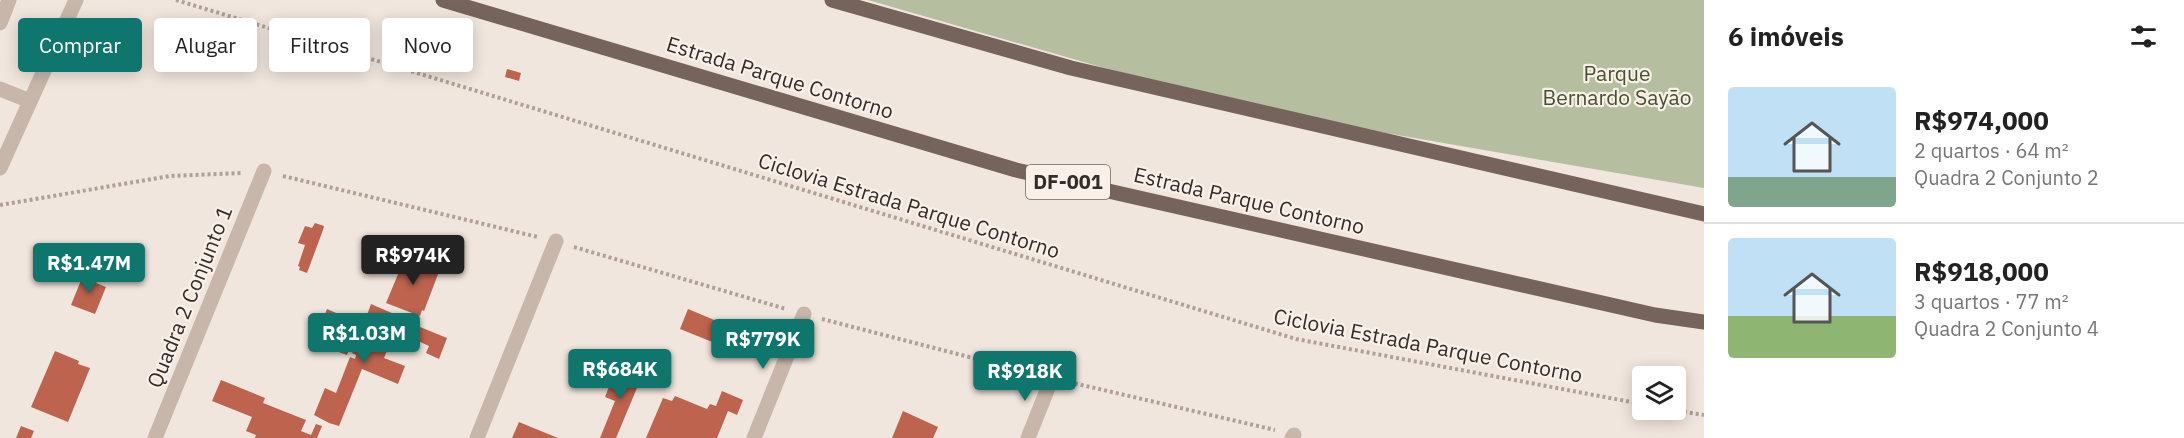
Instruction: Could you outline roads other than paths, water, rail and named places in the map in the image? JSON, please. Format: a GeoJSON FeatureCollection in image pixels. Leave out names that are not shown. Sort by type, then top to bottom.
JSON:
{"type":"FeatureCollection","features":[{"type":"Feature","properties":{"kind":"main road","name":"Estrada Parque Contorno"},"geometry":{"type":"LineString","coordinates":[[444,0],[1016,170],[1654,315],[1704,322]]}},
{"type":"Feature","properties":{"kind":"main road"},"geometry":{"type":"LineString","coordinates":[[832,0],[1071,68],[1704,214]]}},
{"type":"Feature","properties":{"kind":"street"},"geometry":{"type":"LineString","coordinates":[[0,23],[9,0]]}},
{"type":"Feature","properties":{"kind":"street"},"geometry":{"type":"LineString","coordinates":[[0,168],[76,0]]}},
{"type":"Feature","properties":{"kind":"street"},"geometry":{"type":"LineString","coordinates":[[0,89],[30,101]]}},
{"type":"Feature","properties":{"kind":"street","name":"Quadra 2 Conjunto 1"},"geometry":{"type":"LineString","coordinates":[[155,438],[264,171]]}},
{"type":"Feature","properties":{"kind":"street"},"geometry":{"type":"LineString","coordinates":[[477,438],[556,241]]}},
{"type":"Feature","properties":{"kind":"street"},"geometry":{"type":"LineString","coordinates":[[754,438],[804,314]]}},
{"type":"Feature","properties":{"kind":"street"},"geometry":{"type":"LineString","coordinates":[[1029,438],[1052,378]]}},
{"type":"Feature","properties":{"kind":"park label","name":"Parque Bernardo Sayão"},"geometry":{"type":"Point","coordinates":[1617,86]}}]}
